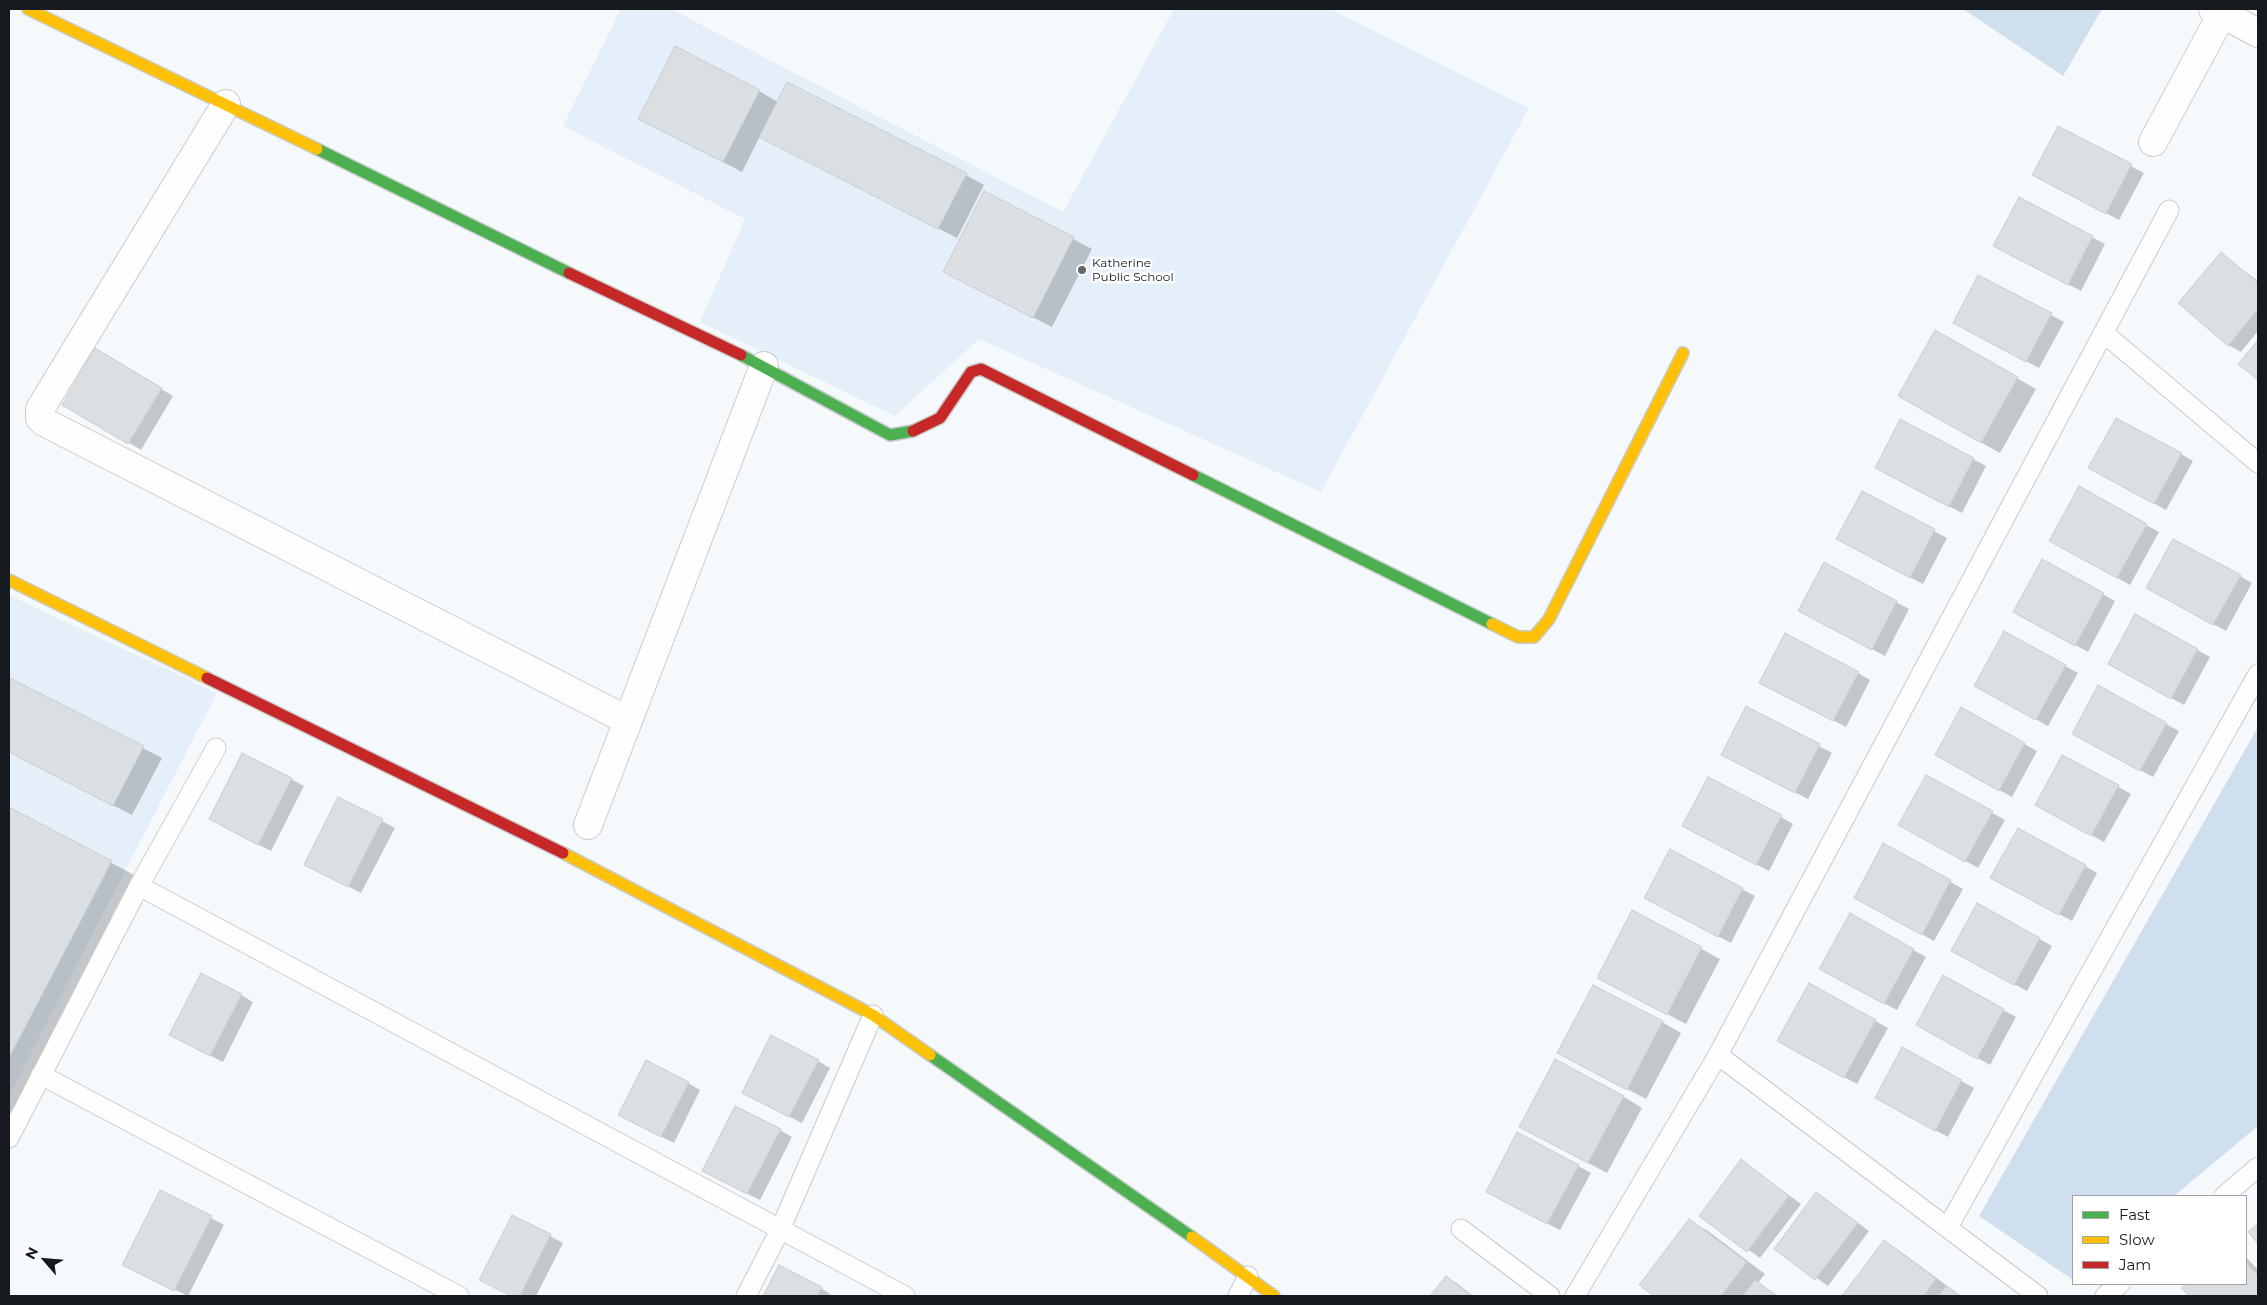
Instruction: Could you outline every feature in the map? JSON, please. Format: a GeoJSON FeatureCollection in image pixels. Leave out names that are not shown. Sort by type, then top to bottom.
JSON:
{"type":"FeatureCollection","features":[{"type":"Feature","properties":{"kind":"street"},"geometry":{"type":"LineString","coordinates":[[28,9],[226,104],[482,232],[764,366],[890,435],[917,430],[940,418],[971,372],[981,369],[1470,612],[1510,634],[1526,639],[1534,637],[1549,619],[1683,353]]}},
{"type":"Feature","properties":{"kind":"street"},"geometry":{"type":"LineString","coordinates":[[2153,142],[2218,11],[2258,33]]}},
{"type":"Feature","properties":{"kind":"street"},"geometry":{"type":"LineString","coordinates":[[226,104],[40,409],[40,418],[52,427],[627,720]]}},
{"type":"Feature","properties":{"kind":"street"},"geometry":{"type":"LineString","coordinates":[[588,825],[764,366]]}},
{"type":"Feature","properties":{"kind":"street"},"geometry":{"type":"LineString","coordinates":[[9,580],[575,859],[873,1015],[1274,1296]]}},
{"type":"Feature","properties":{"kind":"lane"},"geometry":{"type":"LineString","coordinates":[[1575,1296],[1718,1055],[2169,210]]}},
{"type":"Feature","properties":{"kind":"lane"},"geometry":{"type":"LineString","coordinates":[[2104,334],[2258,463]]}},
{"type":"Feature","properties":{"kind":"lane"},"geometry":{"type":"LineString","coordinates":[[1948,1227],[2258,674]]}},
{"type":"Feature","properties":{"kind":"lane"},"geometry":{"type":"LineString","coordinates":[[9,1138],[139,886],[216,748]]}},
{"type":"Feature","properties":{"kind":"lane"},"geometry":{"type":"LineString","coordinates":[[139,886],[905,1296]]}},
{"type":"Feature","properties":{"kind":"lane"},"geometry":{"type":"LineString","coordinates":[[746,1296],[780,1230],[873,1015]]}},
{"type":"Feature","properties":{"kind":"lane"},"geometry":{"type":"LineString","coordinates":[[1718,1055],[2038,1296]]}},
{"type":"Feature","properties":{"kind":"lane"},"geometry":{"type":"LineString","coordinates":[[41,1075],[458,1296]]}},
{"type":"Feature","properties":{"kind":"lane"},"geometry":{"type":"LineString","coordinates":[[2225,1195],[2258,1167]]}},
{"type":"Feature","properties":{"kind":"lane"},"geometry":{"type":"LineString","coordinates":[[1461,1229],[1550,1296]]}},
{"type":"Feature","properties":{"kind":"lane"},"geometry":{"type":"LineString","coordinates":[[1238,1296],[1248,1276]]}},
{"type":"Feature","properties":{"kind":"lane"},"geometry":{"type":"LineString","coordinates":[[2105,1296],[2119,1285]]}},
{"type":"Feature","properties":{"kind":"shaded area","name":"Katherine Public School"},"geometry":{"type":"Polygon","coordinates":[[[621,9],[671,9],[1063,212],[1174,9],[1330,9],[1529,108],[1321,492],[979,339],[895,416],[700,322],[745,219],[563,126],[621,9]]]}},
{"type":"Feature","properties":{"kind":"shaded area"},"geometry":{"type":"Polygon","coordinates":[[[1963,9],[2102,9],[2063,76],[1963,9]]]}},
{"type":"Feature","properties":{"kind":"shaded area"},"geometry":{"type":"Polygon","coordinates":[[[9,595],[217,693],[9,1096],[9,595]]]}},
{"type":"Feature","properties":{"kind":"shaded area"},"geometry":{"type":"Polygon","coordinates":[[[2258,727],[2258,1126],[2175,1195],[2072,1195],[2072,1279],[1979,1216],[2258,727]]]}},
{"type":"Feature","properties":{"kind":"building"},"geometry":{"type":"Polygon","coordinates":[[[675,46],[760,90],[723,162],[638,119],[675,46]]]}},
{"type":"Feature","properties":{"kind":"building"},"geometry":{"type":"Polygon","coordinates":[[[787,82],[967,173],[938,229],[759,137],[787,82]]]}},
{"type":"Feature","properties":{"kind":"building"},"geometry":{"type":"Polygon","coordinates":[[[2058,126],[2132,164],[2106,214],[2032,175],[2058,126]]]}},
{"type":"Feature","properties":{"kind":"building"},"geometry":{"type":"Polygon","coordinates":[[[984,191],[1074,237],[1033,318],[943,272],[984,191]]]}},
{"type":"Feature","properties":{"kind":"building"},"geometry":{"type":"Polygon","coordinates":[[[2019,197],[2093,236],[2068,285],[1993,246],[2019,197]]]}},
{"type":"Feature","properties":{"kind":"building"},"geometry":{"type":"Polygon","coordinates":[[[2221,252],[2258,283],[2258,309],[2228,346],[2178,303],[2221,252]]]}},
{"type":"Feature","properties":{"kind":"building"},"geometry":{"type":"Polygon","coordinates":[[[1978,275],[2052,313],[2026,362],[1953,323],[1978,275]]]}},
{"type":"Feature","properties":{"kind":"building"},"geometry":{"type":"Polygon","coordinates":[[[1935,330],[2018,377],[1981,443],[1898,396],[1935,330]]]}},
{"type":"Feature","properties":{"kind":"building"},"geometry":{"type":"Polygon","coordinates":[[[2258,340],[2258,380],[2238,364],[2258,340]]]}},
{"type":"Feature","properties":{"kind":"building"},"geometry":{"type":"Polygon","coordinates":[[[95,348],[162,388],[128,444],[62,405],[95,348]]]}},
{"type":"Feature","properties":{"kind":"building"},"geometry":{"type":"Polygon","coordinates":[[[2116,418],[2182,453],[2154,504],[2088,468],[2116,418]]]}},
{"type":"Feature","properties":{"kind":"building"},"geometry":{"type":"Polygon","coordinates":[[[1900,419],[1974,458],[1949,507],[1875,468],[1900,419]]]}},
{"type":"Feature","properties":{"kind":"building"},"geometry":{"type":"Polygon","coordinates":[[[2079,486],[2147,524],[2117,578],[2049,541],[2079,486]]]}},
{"type":"Feature","properties":{"kind":"building"},"geometry":{"type":"Polygon","coordinates":[[[1862,491],[1935,529],[1910,578],[1836,539],[1862,491]]]}},
{"type":"Feature","properties":{"kind":"building"},"geometry":{"type":"Polygon","coordinates":[[[2173,539],[2241,575],[2213,625],[2146,588],[2173,539]]]}},
{"type":"Feature","properties":{"kind":"building"},"geometry":{"type":"Polygon","coordinates":[[[2042,559],[2104,593],[2075,646],[2013,612],[2042,559]]]}},
{"type":"Feature","properties":{"kind":"building"},"geometry":{"type":"Polygon","coordinates":[[[1824,562],[1897,601],[1872,650],[1798,611],[1824,562]]]}},
{"type":"Feature","properties":{"kind":"building"},"geometry":{"type":"Polygon","coordinates":[[[2135,614],[2198,649],[2171,699],[2108,664],[2135,614]]]}},
{"type":"Feature","properties":{"kind":"building"},"geometry":{"type":"Polygon","coordinates":[[[2004,631],[2066,665],[2036,720],[1974,686],[2004,631]]]}},
{"type":"Feature","properties":{"kind":"building"},"geometry":{"type":"Polygon","coordinates":[[[1785,633],[1859,672],[1833,721],[1759,683],[1785,633]]]}},
{"type":"Feature","properties":{"kind":"building"},"geometry":{"type":"Polygon","coordinates":[[[10,678],[144,746],[113,806],[9,752],[10,678]]]}},
{"type":"Feature","properties":{"kind":"building"},"geometry":{"type":"Polygon","coordinates":[[[2098,685],[2167,723],[2140,771],[2072,734],[2098,685]]]}},
{"type":"Feature","properties":{"kind":"building"},"geometry":{"type":"Polygon","coordinates":[[[1746,706],[1820,744],[1795,793],[1721,755],[1746,706]]]}},
{"type":"Feature","properties":{"kind":"building"},"geometry":{"type":"Polygon","coordinates":[[[1961,707],[2025,743],[1999,791],[1935,755],[1961,707]]]}},
{"type":"Feature","properties":{"kind":"building"},"geometry":{"type":"Polygon","coordinates":[[[242,753],[292,778],[258,845],[209,819],[242,753]]]}},
{"type":"Feature","properties":{"kind":"building"},"geometry":{"type":"Polygon","coordinates":[[[2062,755],[2119,785],[2091,836],[2035,805],[2062,755]]]}},
{"type":"Feature","properties":{"kind":"building"},"geometry":{"type":"Polygon","coordinates":[[[1926,775],[1993,811],[1965,862],[1898,825],[1926,775]]]}},
{"type":"Feature","properties":{"kind":"building"},"geometry":{"type":"Polygon","coordinates":[[[1708,777],[1782,815],[1756,865],[1682,826],[1708,777]]]}},
{"type":"Feature","properties":{"kind":"building"},"geometry":{"type":"Polygon","coordinates":[[[338,797],[383,819],[348,887],[304,865],[338,797]]]}},
{"type":"Feature","properties":{"kind":"building"},"geometry":{"type":"Polygon","coordinates":[[[9,807],[112,861],[9,1058],[9,807]]]}},
{"type":"Feature","properties":{"kind":"building"},"geometry":{"type":"Polygon","coordinates":[[[2018,828],[2086,865],[2059,915],[1990,878],[2018,828]]]}},
{"type":"Feature","properties":{"kind":"building"},"geometry":{"type":"Polygon","coordinates":[[[1883,843],[1951,880],[1922,935],[1854,898],[1883,843]]]}},
{"type":"Feature","properties":{"kind":"building"},"geometry":{"type":"Polygon","coordinates":[[[1670,849],[1743,888],[1718,937],[1644,898],[1670,849]]]}},
{"type":"Feature","properties":{"kind":"building"},"geometry":{"type":"Polygon","coordinates":[[[1977,903],[2040,938],[2014,985],[1951,951],[1977,903]]]}},
{"type":"Feature","properties":{"kind":"building"},"geometry":{"type":"Polygon","coordinates":[[[1632,910],[1702,947],[1667,1015],[1597,978],[1632,910]]]}},
{"type":"Feature","properties":{"kind":"building"},"geometry":{"type":"Polygon","coordinates":[[[1850,913],[1914,949],[1884,1004],[1819,969],[1850,913]]]}},
{"type":"Feature","properties":{"kind":"building"},"geometry":{"type":"Polygon","coordinates":[[[201,973],[242,994],[210,1056],[169,1035],[201,973]]]}},
{"type":"Feature","properties":{"kind":"building"},"geometry":{"type":"Polygon","coordinates":[[[1943,975],[2004,1009],[1977,1059],[1916,1025],[1943,975]]]}},
{"type":"Feature","properties":{"kind":"building"},"geometry":{"type":"Polygon","coordinates":[[[1809,983],[1876,1020],[1844,1078],[1777,1041],[1809,983]]]}},
{"type":"Feature","properties":{"kind":"building"},"geometry":{"type":"Polygon","coordinates":[[[1593,985],[1663,1021],[1627,1090],[1557,1053],[1593,985]]]}},
{"type":"Feature","properties":{"kind":"building"},"geometry":{"type":"Polygon","coordinates":[[[771,1035],[819,1060],[789,1117],[742,1093],[771,1035]]]}},
{"type":"Feature","properties":{"kind":"building"},"geometry":{"type":"Polygon","coordinates":[[[1902,1047],[1962,1080],[1935,1131],[1875,1098],[1902,1047]]]}},
{"type":"Feature","properties":{"kind":"building"},"geometry":{"type":"Polygon","coordinates":[[[1555,1059],[1624,1096],[1588,1163],[1519,1127],[1555,1059]]]}},
{"type":"Feature","properties":{"kind":"building"},"geometry":{"type":"Polygon","coordinates":[[[646,1060],[689,1082],[661,1137],[618,1115],[646,1060]]]}},
{"type":"Feature","properties":{"kind":"building"},"geometry":{"type":"Polygon","coordinates":[[[735,1106],[781,1129],[747,1194],[702,1171],[735,1106]]]}},
{"type":"Feature","properties":{"kind":"building"},"geometry":{"type":"Polygon","coordinates":[[[1517,1132],[1579,1165],[1547,1224],[1486,1192],[1517,1132]]]}},
{"type":"Feature","properties":{"kind":"building"},"geometry":{"type":"Polygon","coordinates":[[[1741,1159],[1789,1196],[1747,1252],[1699,1216],[1741,1159]]]}},
{"type":"Feature","properties":{"kind":"building"},"geometry":{"type":"Polygon","coordinates":[[[160,1190],[212,1216],[174,1291],[122,1265],[160,1190]]]}},
{"type":"Feature","properties":{"kind":"building"},"geometry":{"type":"Polygon","coordinates":[[[1816,1192],[1858,1223],[1815,1280],[1774,1249],[1816,1192]]]}},
{"type":"Feature","properties":{"kind":"building"},"geometry":{"type":"Polygon","coordinates":[[[512,1215],[551,1234],[520,1296],[511,1296],[479,1280],[512,1215]]]}},
{"type":"Feature","properties":{"kind":"building"},"geometry":{"type":"Polygon","coordinates":[[[1689,1219],[1747,1262],[1721,1296],[1654,1296],[1639,1285],[1689,1219]]]}},
{"type":"Feature","properties":{"kind":"building"},"geometry":{"type":"Polygon","coordinates":[[[2258,1223],[2258,1244],[2248,1232],[2258,1223]]]}},
{"type":"Feature","properties":{"kind":"building"},"geometry":{"type":"Polygon","coordinates":[[[1884,1240],[1936,1279],[1924,1296],[1842,1296],[1884,1240]]]}},
{"type":"Feature","properties":{"kind":"building"},"geometry":{"type":"Polygon","coordinates":[[[2247,1263],[2258,1276],[2258,1296],[2189,1296],[2181,1288],[2185,1285],[2247,1285],[2247,1263]]]}},
{"type":"Feature","properties":{"kind":"building"},"geometry":{"type":"Polygon","coordinates":[[[779,1265],[822,1287],[817,1296],[763,1296],[779,1265]]]}},
{"type":"Feature","properties":{"kind":"building"},"geometry":{"type":"Polygon","coordinates":[[[1446,1276],[1472,1296],[1430,1296],[1446,1276]]]}},
{"type":"Feature","properties":{"kind":"building"},"geometry":{"type":"Polygon","coordinates":[[[1755,1280],[1777,1296],[1743,1296],[1755,1280]]]}},
{"type":"Feature","properties":{"kind":"building"},"geometry":{"type":"Polygon","coordinates":[[[1946,1286],[1960,1296],[1938,1296],[1946,1286]]]}},
{"type":"Feature","properties":{"kind":"traffic: fast"},"geometry":{"type":"LineString","coordinates":[[317,149],[569,273]]}},
{"type":"Feature","properties":{"kind":"traffic: fast"},"geometry":{"type":"LineString","coordinates":[[741,355],[890,435],[913,431]]}},
{"type":"Feature","properties":{"kind":"traffic: fast"},"geometry":{"type":"LineString","coordinates":[[1193,475],[1492,624]]}},
{"type":"Feature","properties":{"kind":"traffic: fast"},"geometry":{"type":"LineString","coordinates":[[930,1055],[1192,1237]]}},
{"type":"Feature","properties":{"kind":"traffic: slow"},"geometry":{"type":"LineString","coordinates":[[28,9],[317,149]]}},
{"type":"Feature","properties":{"kind":"traffic: slow"},"geometry":{"type":"LineString","coordinates":[[1492,624],[1518,637],[1534,637],[1549,619],[1683,353]]}},
{"type":"Feature","properties":{"kind":"traffic: slow"},"geometry":{"type":"LineString","coordinates":[[9,580],[207,678]]}},
{"type":"Feature","properties":{"kind":"traffic: slow"},"geometry":{"type":"LineString","coordinates":[[563,853],[873,1015],[930,1055]]}},
{"type":"Feature","properties":{"kind":"traffic: slow"},"geometry":{"type":"LineString","coordinates":[[1192,1237],[1274,1296]]}},
{"type":"Feature","properties":{"kind":"traffic: jam"},"geometry":{"type":"LineString","coordinates":[[569,273],[741,355]]}},
{"type":"Feature","properties":{"kind":"traffic: jam"},"geometry":{"type":"LineString","coordinates":[[913,431],[940,418],[971,372],[981,369],[1193,475]]}},
{"type":"Feature","properties":{"kind":"traffic: jam"},"geometry":{"type":"LineString","coordinates":[[207,678],[563,853]]}},
{"type":"Feature","properties":{"kind":"place","name":"Katherine Public School"},"geometry":{"type":"Point","coordinates":[1082,270]}}]}
